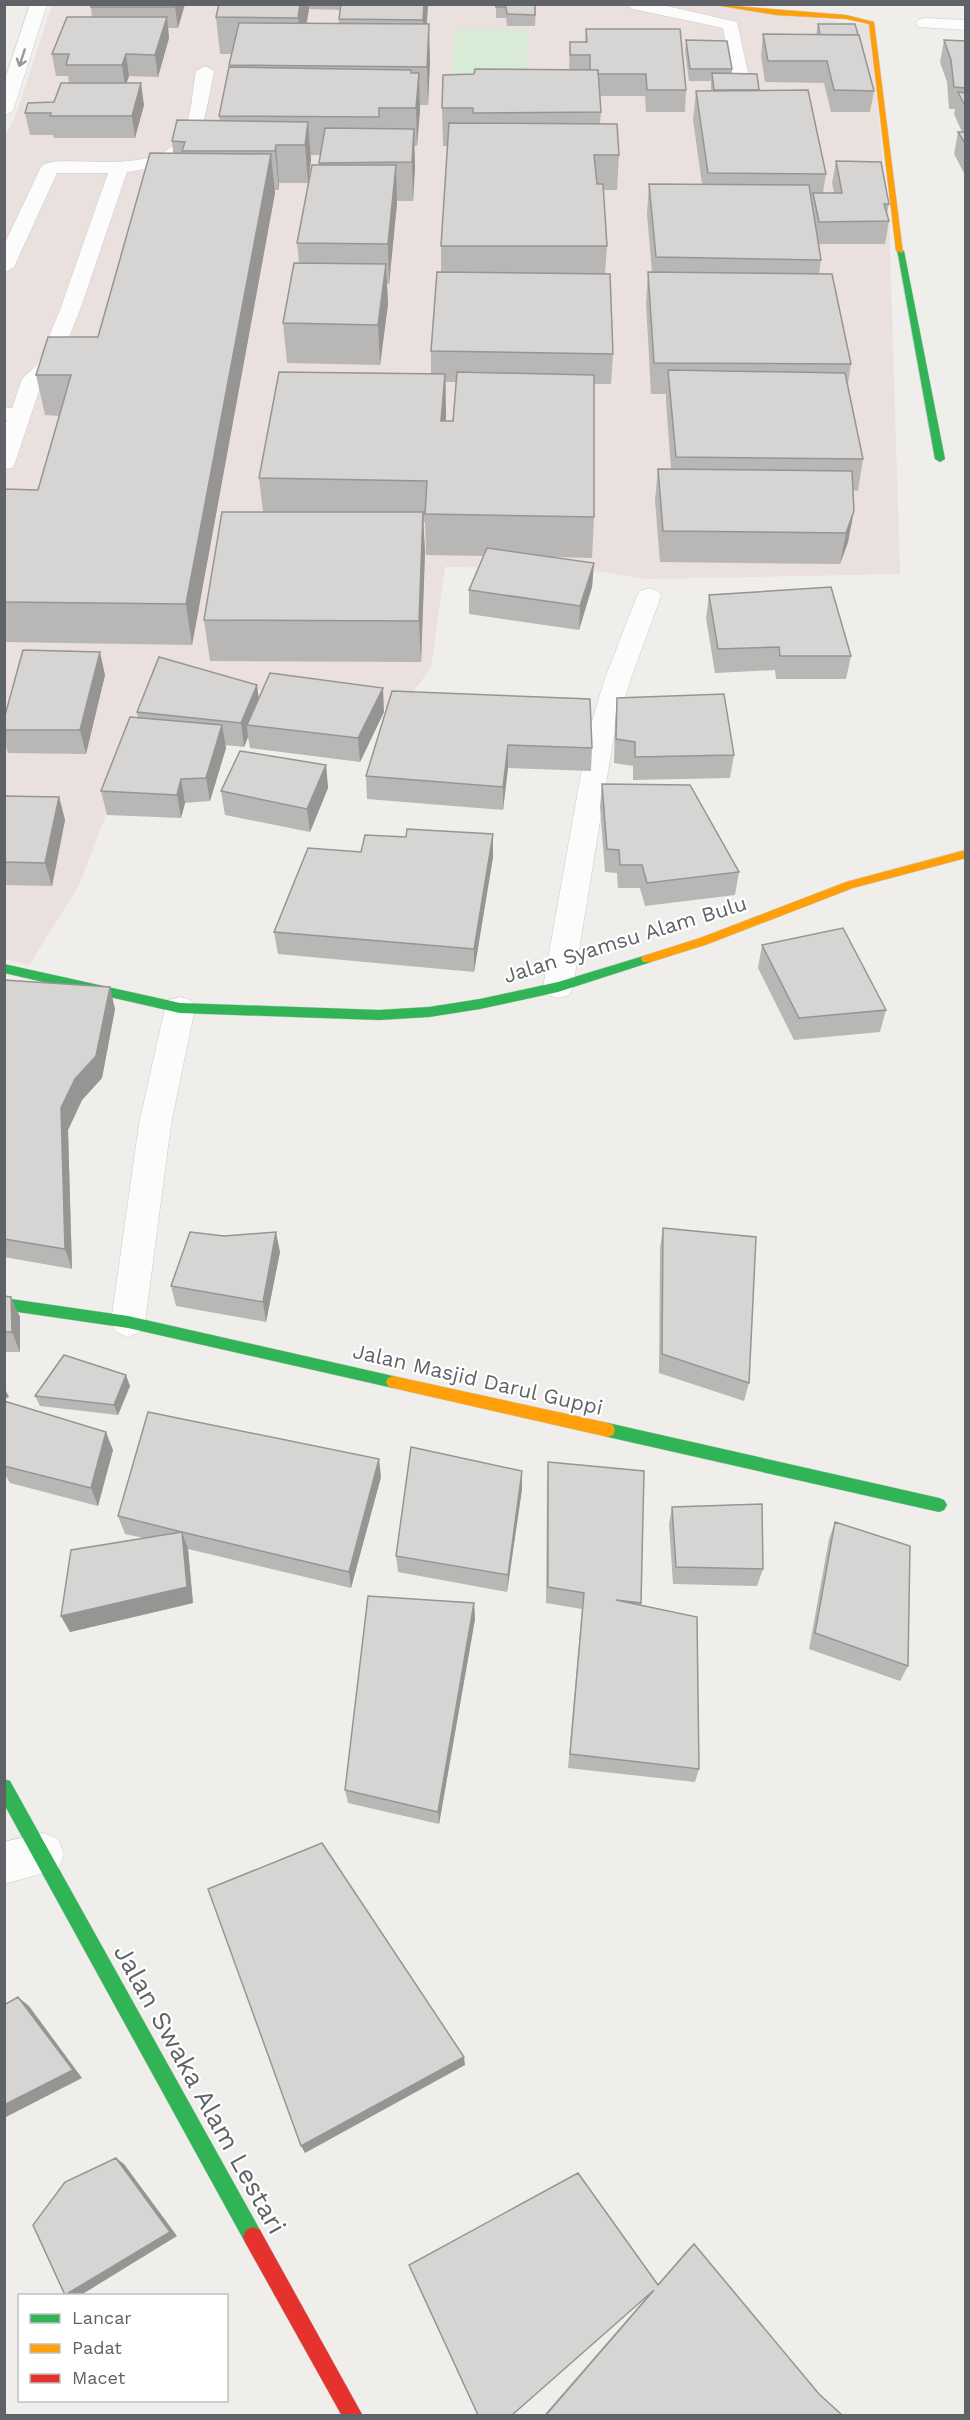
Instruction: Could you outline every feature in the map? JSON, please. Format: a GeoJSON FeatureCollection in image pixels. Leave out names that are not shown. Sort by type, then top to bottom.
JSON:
{"type":"FeatureCollection","features":[{"type":"Feature","properties":{"kind":"street"},"geometry":{"type":"LineString","coordinates":[[5,110],[39,4]]}},
{"type":"Feature","properties":{"kind":"street"},"geometry":{"type":"LineString","coordinates":[[712,4],[831,15],[872,23],[900,254],[940,459]]}},
{"type":"Feature","properties":{"kind":"street"},"geometry":{"type":"LineString","coordinates":[[925,23],[966,25]]}},
{"type":"Feature","properties":{"kind":"street"},"geometry":{"type":"LineString","coordinates":[[558,987],[601,735],[616,681],[649,596]]}},
{"type":"Feature","properties":{"kind":"street","name":"Jalan Syamsu Alam Bulu"},"geometry":{"type":"LineString","coordinates":[[4,968],[180,1008],[379,1015],[480,1004],[558,987],[704,941],[850,885],[966,854]]}},
{"type":"Feature","properties":{"kind":"street"},"geometry":{"type":"LineString","coordinates":[[128,1322],[155,1124],[180,1008]]}},
{"type":"Feature","properties":{"kind":"street","name":"Jalan Masjid Darul Guppi"},"geometry":{"type":"LineString","coordinates":[[4,1304],[128,1322],[939,1504]]}},
{"type":"Feature","properties":{"kind":"street","name":"Jalan Swaka Alam Lestari"},"geometry":{"type":"LineString","coordinates":[[4,1787],[353,2415]]}},
{"type":"Feature","properties":{"kind":"street"},"geometry":{"type":"LineString","coordinates":[[4,1863],[43,1854]]}},
{"type":"Feature","properties":{"kind":"lane"},"geometry":{"type":"LineString","coordinates":[[633,4],[731,25],[741,82]]}},
{"type":"Feature","properties":{"kind":"lane"},"geometry":{"type":"LineString","coordinates":[[4,267],[50,167],[119,168],[167,157],[187,142],[205,71]]}},
{"type":"Feature","properties":{"kind":"lane"},"geometry":{"type":"LineString","coordinates":[[4,463],[12,414],[23,380],[46,368],[70,310],[119,168]]}},
{"type":"Feature","properties":{"kind":"shaded area"},"geometry":{"type":"Polygon","coordinates":[[[699,4],[869,25],[889,216],[900,574],[647,579],[575,568],[445,567],[431,668],[399,710],[160,677],[78,887],[29,965],[5,959],[4,138],[16,115],[52,5],[699,4]]]}},
{"type":"Feature","properties":{"kind":"green space"},"geometry":{"type":"Polygon","coordinates":[[[455,29],[528,30],[526,93],[449,93],[455,29]]]}},
{"type":"Feature","properties":{"kind":"building"},"geometry":{"type":"Polygon","coordinates":[[[92,4],[176,4],[175,7],[91,7],[92,4]]]}},
{"type":"Feature","properties":{"kind":"building"},"geometry":{"type":"Polygon","coordinates":[[[219,4],[300,4],[298,18],[216,17],[219,4]]]}},
{"type":"Feature","properties":{"kind":"building"},"geometry":{"type":"Polygon","coordinates":[[[341,4],[424,4],[423,20],[339,19],[341,4]]]}},
{"type":"Feature","properties":{"kind":"building"},"geometry":{"type":"Polygon","coordinates":[[[496,4],[535,4],[535,15],[507,14],[506,7],[496,7],[496,4]]]}},
{"type":"Feature","properties":{"kind":"building"},"geometry":{"type":"Polygon","coordinates":[[[67,17],[167,17],[155,55],[126,54],[122,65],[66,65],[69,54],[52,54],[67,17]]]}},
{"type":"Feature","properties":{"kind":"building"},"geometry":{"type":"Polygon","coordinates":[[[239,23],[429,24],[427,67],[229,65],[239,23]]]}},
{"type":"Feature","properties":{"kind":"building"},"geometry":{"type":"Polygon","coordinates":[[[818,24],[855,24],[858,35],[820,35],[818,24]]]}},
{"type":"Feature","properties":{"kind":"building"},"geometry":{"type":"Polygon","coordinates":[[[586,29],[680,29],[686,90],[647,90],[646,74],[598,74],[598,70],[590,70],[590,55],[570,55],[570,42],[587,42],[586,29]]]}},
{"type":"Feature","properties":{"kind":"building"},"geometry":{"type":"Polygon","coordinates":[[[763,34],[859,35],[874,91],[834,90],[827,61],[768,61],[763,34]]]}},
{"type":"Feature","properties":{"kind":"building"},"geometry":{"type":"Polygon","coordinates":[[[686,40],[727,41],[732,69],[690,69],[686,40]]]}},
{"type":"Feature","properties":{"kind":"building"},"geometry":{"type":"Polygon","coordinates":[[[944,40],[966,41],[966,88],[954,87],[951,60],[944,40]]]}},
{"type":"Feature","properties":{"kind":"building"},"geometry":{"type":"Polygon","coordinates":[[[229,67],[411,70],[411,73],[419,73],[416,108],[379,108],[379,117],[219,116],[229,67]]]}},
{"type":"Feature","properties":{"kind":"building"},"geometry":{"type":"Polygon","coordinates":[[[475,69],[598,70],[601,112],[473,113],[473,108],[442,108],[443,75],[474,74],[475,69]]]}},
{"type":"Feature","properties":{"kind":"building"},"geometry":{"type":"Polygon","coordinates":[[[712,73],[757,74],[759,90],[714,90],[712,73]]]}},
{"type":"Feature","properties":{"kind":"building"},"geometry":{"type":"Polygon","coordinates":[[[61,83],[141,83],[132,116],[50,116],[51,113],[25,113],[28,103],[54,102],[61,83]]]}},
{"type":"Feature","properties":{"kind":"building"},"geometry":{"type":"Polygon","coordinates":[[[808,90],[826,174],[708,173],[696,91],[808,90]]]}},
{"type":"Feature","properties":{"kind":"building"},"geometry":{"type":"Polygon","coordinates":[[[958,92],[966,93],[966,108],[958,92]]]}},
{"type":"Feature","properties":{"kind":"building"},"geometry":{"type":"Polygon","coordinates":[[[177,120],[308,122],[305,145],[276,145],[275,151],[182,151],[185,142],[172,141],[177,120]]]}},
{"type":"Feature","properties":{"kind":"building"},"geometry":{"type":"Polygon","coordinates":[[[449,123],[617,124],[619,155],[594,155],[597,184],[603,184],[607,246],[441,246],[449,123]]]}},
{"type":"Feature","properties":{"kind":"building"},"geometry":{"type":"Polygon","coordinates":[[[325,128],[414,129],[412,162],[319,163],[325,128]]]}},
{"type":"Feature","properties":{"kind":"building"},"geometry":{"type":"Polygon","coordinates":[[[958,132],[966,132],[966,145],[958,132]]]}},
{"type":"Feature","properties":{"kind":"building"},"geometry":{"type":"Polygon","coordinates":[[[150,153],[271,154],[186,604],[4,602],[4,489],[38,490],[71,375],[36,375],[48,337],[98,337],[150,153]]]}},
{"type":"Feature","properties":{"kind":"building"},"geometry":{"type":"Polygon","coordinates":[[[836,161],[881,162],[889,204],[884,204],[889,221],[819,222],[813,193],[842,193],[836,161]]]}},
{"type":"Feature","properties":{"kind":"building"},"geometry":{"type":"Polygon","coordinates":[[[312,165],[396,165],[388,244],[297,243],[312,165]]]}},
{"type":"Feature","properties":{"kind":"building"},"geometry":{"type":"Polygon","coordinates":[[[649,184],[809,185],[821,260],[656,257],[649,184]]]}},
{"type":"Feature","properties":{"kind":"building"},"geometry":{"type":"Polygon","coordinates":[[[294,263],[386,264],[378,325],[283,323],[294,263]]]}},
{"type":"Feature","properties":{"kind":"building"},"geometry":{"type":"Polygon","coordinates":[[[437,272],[610,274],[613,354],[431,351],[437,272]]]}},
{"type":"Feature","properties":{"kind":"building"},"geometry":{"type":"Polygon","coordinates":[[[648,272],[832,274],[851,364],[654,363],[648,272]]]}},
{"type":"Feature","properties":{"kind":"building"},"geometry":{"type":"Polygon","coordinates":[[[668,370],[845,373],[863,459],[676,457],[668,370]]]}},
{"type":"Feature","properties":{"kind":"building"},"geometry":{"type":"Polygon","coordinates":[[[279,372],[445,374],[441,421],[453,421],[457,372],[594,375],[594,517],[425,514],[427,481],[259,478],[279,372]]]}},
{"type":"Feature","properties":{"kind":"building"},"geometry":{"type":"Polygon","coordinates":[[[658,469],[852,471],[854,511],[846,533],[663,531],[658,469]]]}},
{"type":"Feature","properties":{"kind":"building"},"geometry":{"type":"Polygon","coordinates":[[[222,512],[423,512],[419,621],[204,620],[222,512]]]}},
{"type":"Feature","properties":{"kind":"building"},"geometry":{"type":"Polygon","coordinates":[[[487,548],[594,563],[580,606],[469,590],[487,548]]]}},
{"type":"Feature","properties":{"kind":"building"},"geometry":{"type":"Polygon","coordinates":[[[831,587],[851,656],[780,656],[779,647],[718,649],[709,595],[831,587]]]}},
{"type":"Feature","properties":{"kind":"building"},"geometry":{"type":"Polygon","coordinates":[[[23,650],[100,652],[80,730],[4,730],[4,719],[23,650]]]}},
{"type":"Feature","properties":{"kind":"building"},"geometry":{"type":"Polygon","coordinates":[[[159,657],[257,685],[241,723],[137,712],[159,657]]]}},
{"type":"Feature","properties":{"kind":"building"},"geometry":{"type":"Polygon","coordinates":[[[270,673],[383,688],[358,738],[247,725],[270,673]]]}},
{"type":"Feature","properties":{"kind":"building"},"geometry":{"type":"Polygon","coordinates":[[[392,691],[590,699],[592,748],[508,745],[503,787],[366,776],[392,691]]]}},
{"type":"Feature","properties":{"kind":"building"},"geometry":{"type":"Polygon","coordinates":[[[724,694],[734,755],[635,757],[635,742],[616,739],[617,698],[724,694]]]}},
{"type":"Feature","properties":{"kind":"building"},"geometry":{"type":"Polygon","coordinates":[[[130,717],[222,725],[206,778],[181,779],[177,795],[101,791],[130,717]]]}},
{"type":"Feature","properties":{"kind":"building"},"geometry":{"type":"Polygon","coordinates":[[[240,751],[326,765],[307,809],[221,791],[240,751]]]}},
{"type":"Feature","properties":{"kind":"building"},"geometry":{"type":"Polygon","coordinates":[[[602,784],[690,785],[739,872],[647,883],[642,865],[620,865],[619,850],[607,849],[602,784]]]}},
{"type":"Feature","properties":{"kind":"building"},"geometry":{"type":"Polygon","coordinates":[[[4,796],[59,797],[45,863],[4,862],[4,796]]]}},
{"type":"Feature","properties":{"kind":"building"},"geometry":{"type":"Polygon","coordinates":[[[407,829],[493,834],[474,949],[274,932],[308,848],[361,852],[365,835],[406,837],[407,829]]]}},
{"type":"Feature","properties":{"kind":"building"},"geometry":{"type":"Polygon","coordinates":[[[843,928],[886,1010],[799,1018],[762,945],[843,928]]]}},
{"type":"Feature","properties":{"kind":"building"},"geometry":{"type":"Polygon","coordinates":[[[4,980],[110,987],[96,1056],[75,1079],[61,1108],[65,1249],[4,1239],[4,980]]]}},
{"type":"Feature","properties":{"kind":"building"},"geometry":{"type":"Polygon","coordinates":[[[663,1228],[756,1237],[749,1383],[662,1354],[663,1228]]]}},
{"type":"Feature","properties":{"kind":"building"},"geometry":{"type":"Polygon","coordinates":[[[190,1232],[224,1236],[276,1232],[263,1302],[171,1286],[190,1232]]]}},
{"type":"Feature","properties":{"kind":"building"},"geometry":{"type":"Polygon","coordinates":[[[4,1296],[11,1297],[12,1332],[4,1332],[4,1296]]]}},
{"type":"Feature","properties":{"kind":"building"},"geometry":{"type":"Polygon","coordinates":[[[64,1355],[126,1375],[114,1405],[35,1396],[64,1355]]]}},
{"type":"Feature","properties":{"kind":"building"},"geometry":{"type":"Polygon","coordinates":[[[4,1401],[106,1432],[91,1488],[4,1466],[4,1401]]]}},
{"type":"Feature","properties":{"kind":"building"},"geometry":{"type":"Polygon","coordinates":[[[148,1412],[379,1459],[349,1572],[118,1516],[148,1412]]]}},
{"type":"Feature","properties":{"kind":"building"},"geometry":{"type":"Polygon","coordinates":[[[411,1447],[522,1471],[508,1575],[396,1556],[411,1447]]]}},
{"type":"Feature","properties":{"kind":"building"},"geometry":{"type":"Polygon","coordinates":[[[548,1462],[644,1471],[641,1603],[616,1600],[697,1617],[699,1769],[570,1754],[584,1593],[548,1587],[548,1462]]]}},
{"type":"Feature","properties":{"kind":"building"},"geometry":{"type":"Polygon","coordinates":[[[762,1504],[763,1569],[676,1567],[672,1507],[762,1504]]]}},
{"type":"Feature","properties":{"kind":"building"},"geometry":{"type":"Polygon","coordinates":[[[835,1522],[910,1546],[908,1666],[815,1633],[835,1522]]]}},
{"type":"Feature","properties":{"kind":"building"},"geometry":{"type":"Polygon","coordinates":[[[182,1532],[187,1587],[61,1616],[71,1550],[182,1532]]]}},
{"type":"Feature","properties":{"kind":"building"},"geometry":{"type":"Polygon","coordinates":[[[368,1596],[474,1603],[438,1812],[345,1790],[368,1596]]]}},
{"type":"Feature","properties":{"kind":"building"},"geometry":{"type":"Polygon","coordinates":[[[322,1843],[464,2057],[301,2146],[208,1889],[322,1843]]]}},
{"type":"Feature","properties":{"kind":"building"},"geometry":{"type":"Polygon","coordinates":[[[18,1997],[73,2070],[4,2105],[4,2005],[18,1997]]]}},
{"type":"Feature","properties":{"kind":"building"},"geometry":{"type":"Polygon","coordinates":[[[116,2158],[170,2232],[65,2294],[33,2225],[65,2182],[116,2158]]]}},
{"type":"Feature","properties":{"kind":"building"},"geometry":{"type":"Polygon","coordinates":[[[578,2173],[658,2285],[694,2244],[819,2394],[842,2415],[546,2415],[654,2290],[512,2415],[478,2415],[409,2265],[578,2173]]]}},
{"type":"Feature","properties":{"kind":"traffic: fast"},"geometry":{"type":"LineString","coordinates":[[900,251],[940,459]]}},
{"type":"Feature","properties":{"kind":"traffic: fast"},"geometry":{"type":"LineString","coordinates":[[4,968],[180,1008],[379,1015],[429,1012],[480,1004],[558,987],[647,959]]}},
{"type":"Feature","properties":{"kind":"traffic: fast"},"geometry":{"type":"LineString","coordinates":[[4,1304],[128,1322],[393,1382]]}},
{"type":"Feature","properties":{"kind":"traffic: fast"},"geometry":{"type":"LineString","coordinates":[[608,1430],[939,1505]]}},
{"type":"Feature","properties":{"kind":"traffic: fast"},"geometry":{"type":"LineString","coordinates":[[4,1787],[253,2237]]}},
{"type":"Feature","properties":{"kind":"traffic: slow"},"geometry":{"type":"LineString","coordinates":[[712,4],[776,13],[846,17],[872,23],[900,251]]}},
{"type":"Feature","properties":{"kind":"traffic: slow"},"geometry":{"type":"LineString","coordinates":[[647,959],[704,941],[850,885],[966,854]]}},
{"type":"Feature","properties":{"kind":"traffic: slow"},"geometry":{"type":"LineString","coordinates":[[393,1382],[608,1430]]}},
{"type":"Feature","properties":{"kind":"traffic: jam"},"geometry":{"type":"LineString","coordinates":[[253,2237],[353,2416]]}}]}
